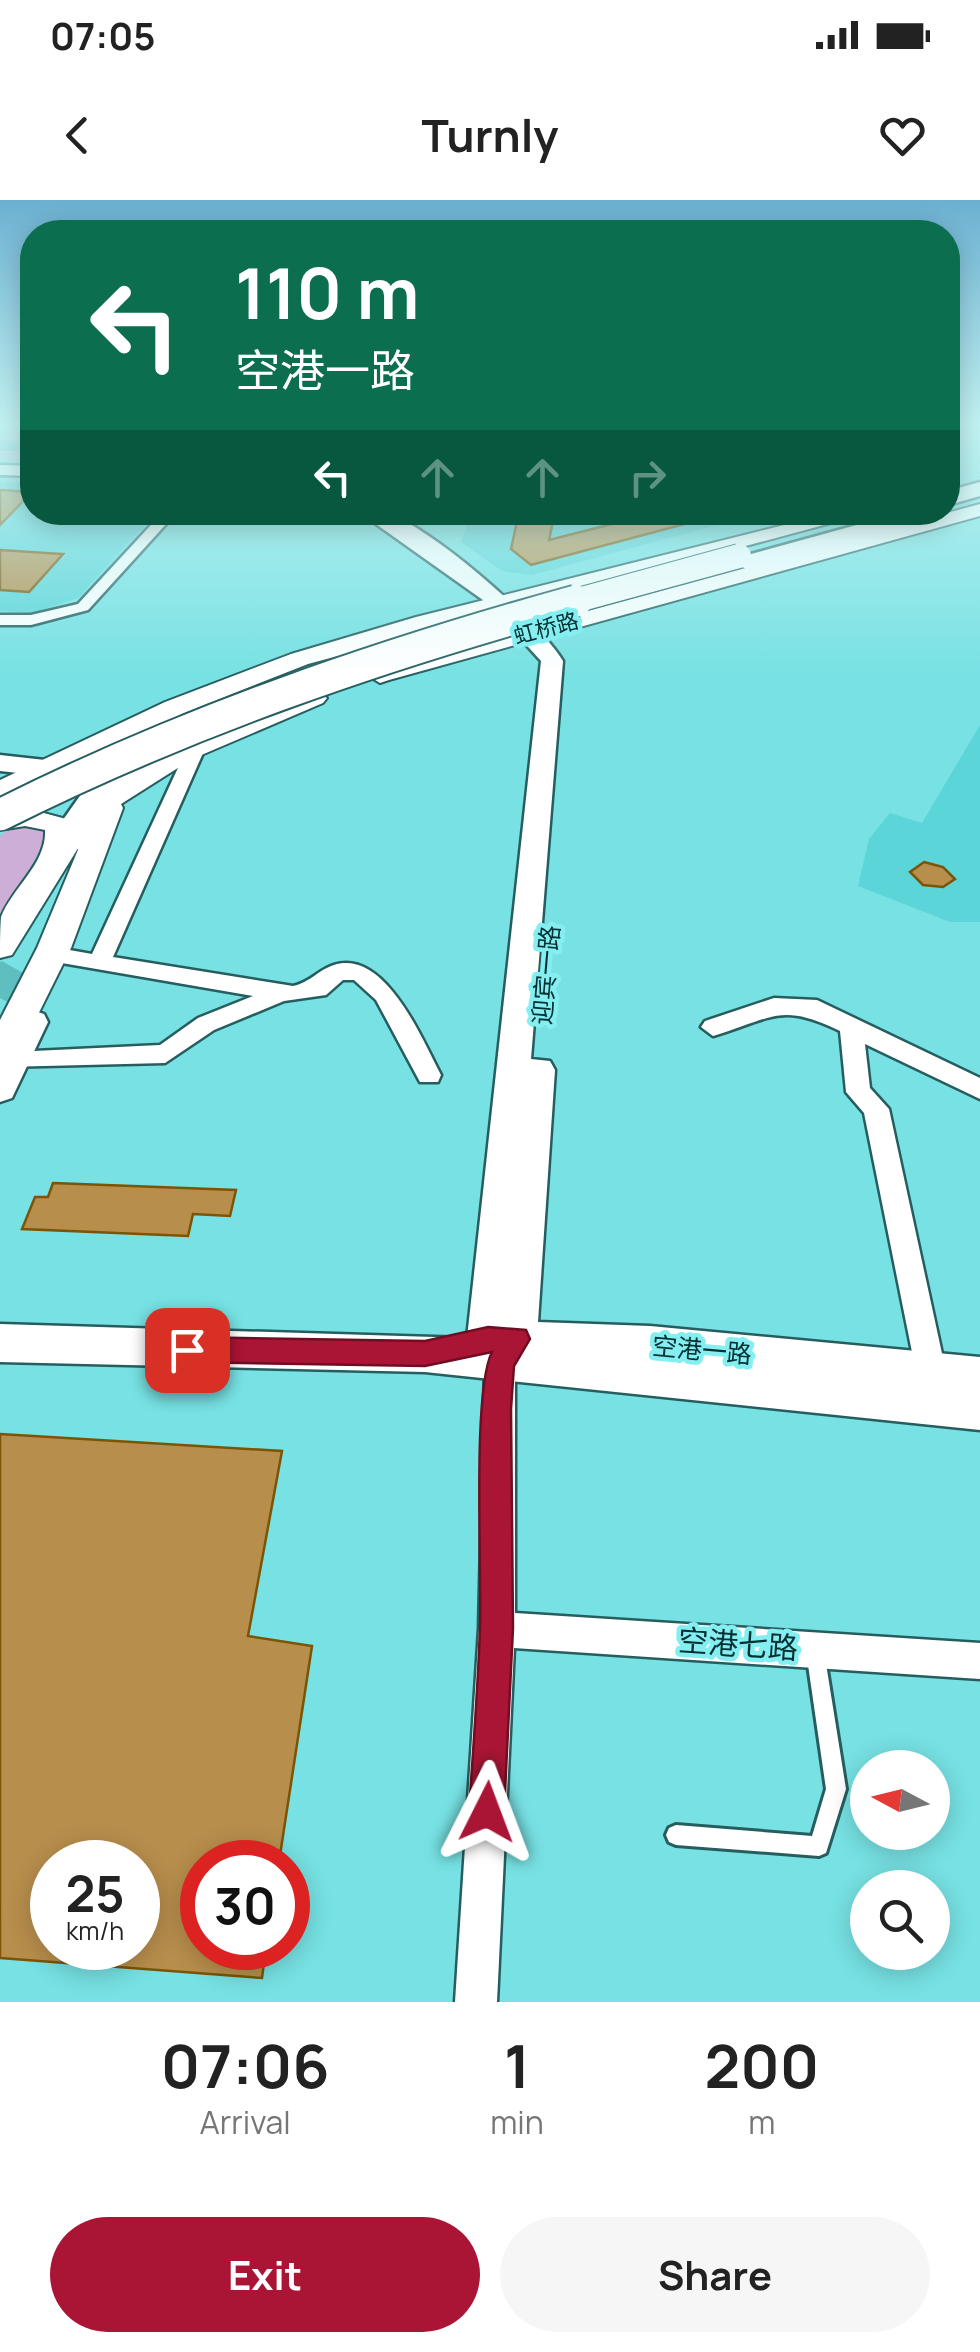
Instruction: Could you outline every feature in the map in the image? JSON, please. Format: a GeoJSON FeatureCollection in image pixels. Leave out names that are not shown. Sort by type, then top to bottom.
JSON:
{"type":"FeatureCollection","features":[{"type":"Feature","properties":{"kind":"highway"},"geometry":{"type":"LineString","coordinates":[[133,782],[164,756],[304,679],[428,650],[853,525]]}},
{"type":"Feature","properties":{"kind":"highway"},"geometry":{"type":"LineString","coordinates":[[0,817],[363,662],[874,525]]}},
{"type":"Feature","properties":{"kind":"highway"},"geometry":{"type":"LineString","coordinates":[[70,851],[88,806],[115,778],[174,743],[230,718]]}},
{"type":"Feature","properties":{"kind":"highway"},"geometry":{"type":"LineString","coordinates":[[0,830],[186,739]]}},
{"type":"Feature","properties":{"kind":"main road"},"geometry":{"type":"LineString","coordinates":[[389,525],[419,543],[500,608]]}},
{"type":"Feature","properties":{"kind":"main road"},"geometry":{"type":"LineString","coordinates":[[412,525],[427,534],[500,608]]}},
{"type":"Feature","properties":{"kind":"main road","name":"虹桥路"},"geometry":{"type":"LineString","coordinates":[[0,791],[185,704],[410,627],[500,608],[817,525]]}},
{"type":"Feature","properties":{"kind":"main road","name":"虹桥路"},"geometry":{"type":"LineString","coordinates":[[8,958],[89,815],[186,739],[354,683],[883,525]]}},
{"type":"Feature","properties":{"kind":"main road","name":"虹桥路"},"geometry":{"type":"LineString","coordinates":[[0,799],[100,750],[500,608]]}},
{"type":"Feature","properties":{"kind":"main road","name":"迎宾一路"},"geometry":{"type":"LineString","coordinates":[[500,608],[541,629],[552,661],[554,682],[501,1347]]}},
{"type":"Feature","properties":{"kind":"main road"},"geometry":{"type":"LineString","coordinates":[[0,817],[87,767],[251,695],[500,608]]}},
{"type":"Feature","properties":{"kind":"main road"},"geometry":{"type":"LineString","coordinates":[[0,763],[45,768]]}},
{"type":"Feature","properties":{"kind":"main road"},"geometry":{"type":"LineString","coordinates":[[0,817],[26,817],[58,824],[70,851],[92,881],[64,957],[4,1069]]}},
{"type":"Feature","properties":{"kind":"main road","name":"虹桥路"},"geometry":{"type":"LineString","coordinates":[[4,1069],[54,948],[70,851]]}},
{"type":"Feature","properties":{"kind":"main road"},"geometry":{"type":"LineString","coordinates":[[8,958],[70,851]]}},
{"type":"Feature","properties":{"kind":"main road","name":"空港一路"},"geometry":{"type":"LineString","coordinates":[[0,1343],[425,1354],[501,1347],[650,1344],[980,1378]]}},
{"type":"Feature","properties":{"kind":"main road","name":"空港一路"},"geometry":{"type":"LineString","coordinates":[[501,1347],[756,1383],[980,1408]]}},
{"type":"Feature","properties":{"kind":"street"},"geometry":{"type":"LineString","coordinates":[[0,620],[31,620],[83,607],[159,525]]}},
{"type":"Feature","properties":{"kind":"street"},"geometry":{"type":"LineString","coordinates":[[99,964],[186,739]]}},
{"type":"Feature","properties":{"kind":"street"},"geometry":{"type":"LineString","coordinates":[[64,957],[280,992],[318,990],[338,972],[358,972],[384,996],[428,1074]]}},
{"type":"Feature","properties":{"kind":"street"},"geometry":{"type":"LineString","coordinates":[[4,1069],[165,1054],[206,1024],[280,992]]}},
{"type":"Feature","properties":{"kind":"street"},"geometry":{"type":"LineString","coordinates":[[713,1027],[774,1006],[809,1006],[980,1089]]}},
{"type":"Feature","properties":{"kind":"street"},"geometry":{"type":"LineString","coordinates":[[852,1028],[858,1092],[876,1109],[931,1372]]}},
{"type":"Feature","properties":{"kind":"street","name":"迎宾一路"},"geometry":{"type":"LineString","coordinates":[[476,2002],[496,1628],[501,1347]]}},
{"type":"Feature","properties":{"kind":"street","name":"空港七路"},"geometry":{"type":"LineString","coordinates":[[496,1628],[980,1662]]}},
{"type":"Feature","properties":{"kind":"lane"},"geometry":{"type":"LineString","coordinates":[[676,1835],[820,1846],[836,1789],[814,1650]]}},
{"type":"Feature","properties":{"kind":"shaded area"},"geometry":{"type":"Polygon","coordinates":[[[0,509],[20,509],[20,525],[145,525],[78,598],[32,613],[0,611],[0,509]]]}},
{"type":"Feature","properties":{"kind":"shaded area"},"geometry":{"type":"Polygon","coordinates":[[[467,525],[717,525],[532,575],[502,571],[461,542],[467,525]]]}},
{"type":"Feature","properties":{"kind":"shaded area"},"geometry":{"type":"Polygon","coordinates":[[[980,725],[980,922],[950,922],[858,886],[869,839],[890,813],[922,823],[980,725]]]}},
{"type":"Feature","properties":{"kind":"shaded area"},"geometry":{"type":"Polygon","coordinates":[[[16,824],[55,826],[0,918],[0,836],[16,824]]]}},
{"type":"Feature","properties":{"kind":"building"},"geometry":{"type":"Polygon","coordinates":[[[0,509],[15,509],[0,525],[0,509]]]}},
{"type":"Feature","properties":{"kind":"building"},"geometry":{"type":"Polygon","coordinates":[[[516,525],[552,525],[549,540],[608,525],[681,525],[531,565],[511,549],[516,525]]]}},
{"type":"Feature","properties":{"kind":"building"},"geometry":{"type":"Polygon","coordinates":[[[0,550],[63,554],[29,592],[0,590],[0,550]]]}},
{"type":"Feature","properties":{"kind":"building"},"geometry":{"type":"Polygon","coordinates":[[[924,862],[943,867],[955,879],[943,887],[923,885],[910,872],[924,862]]]}},
{"type":"Feature","properties":{"kind":"building"},"geometry":{"type":"Polygon","coordinates":[[[53,1183],[236,1190],[230,1216],[193,1214],[188,1236],[22,1229],[35,1197],[48,1197],[53,1183]]]}},
{"type":"Feature","properties":{"kind":"building"},"geometry":{"type":"Polygon","coordinates":[[[0,1434],[282,1451],[248,1636],[312,1646],[282,1840],[180,1840],[180,1970],[263,1970],[262,1978],[157,1970],[160,1840],[30,1840],[30,1960],[0,1958],[0,1434]]]}},
{"type":"Feature","properties":{"kind":"tunnel"},"geometry":{"type":"LineString","coordinates":[[0,998],[16,969]]}},
{"type":"Feature","properties":{"kind":"route"},"geometry":{"type":"LineString","coordinates":[[187,1350],[425,1354],[488,1340],[516,1339],[500,1363],[497,1409],[496,1628],[487,1812]]}}]}
